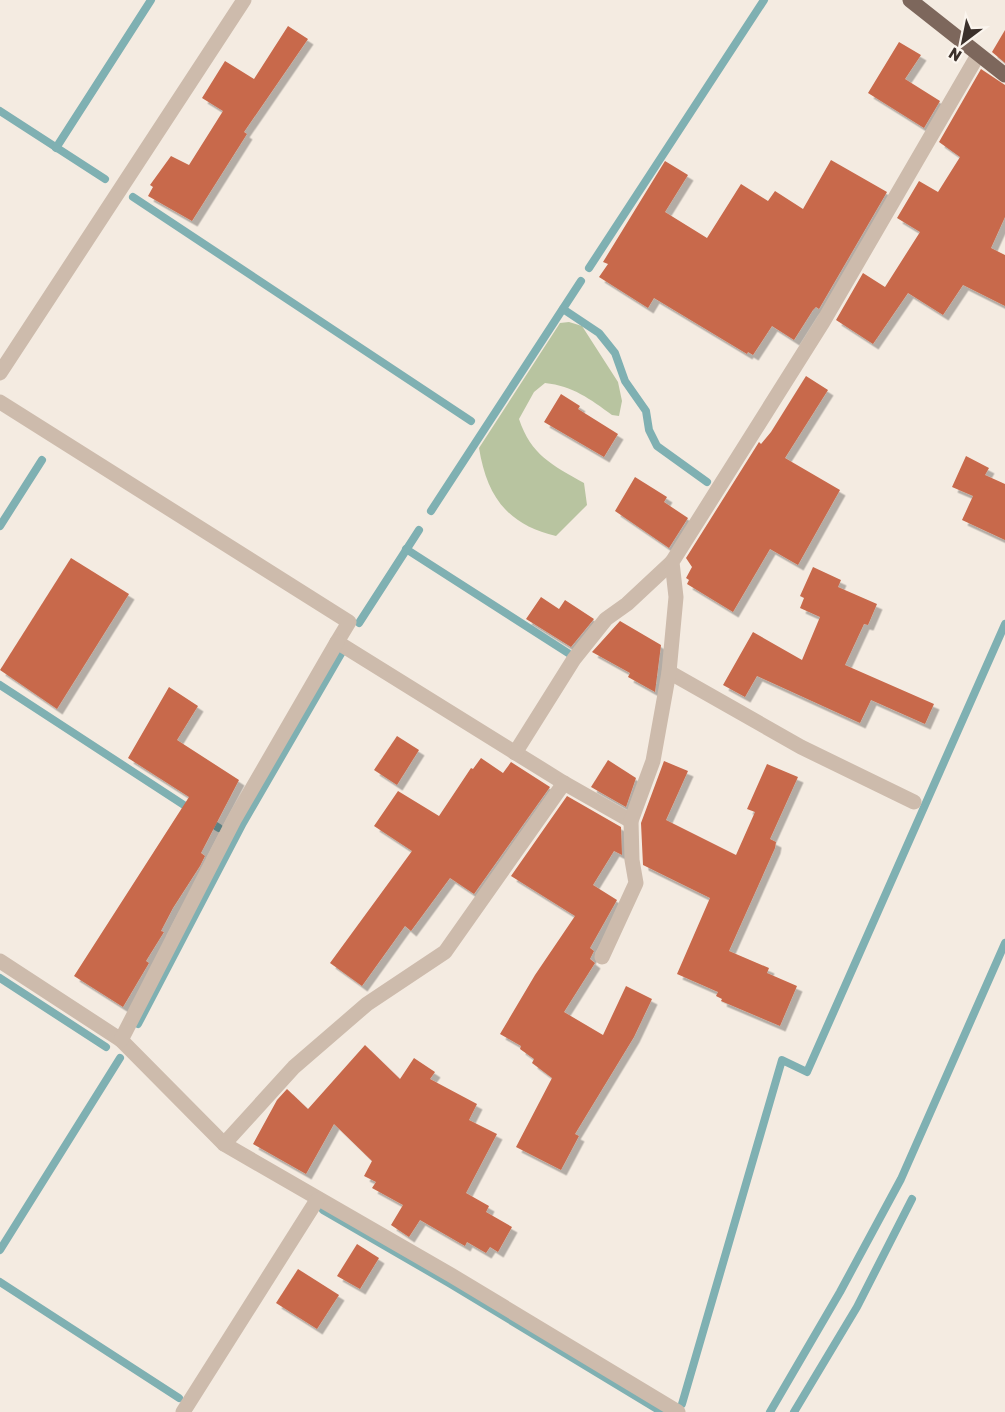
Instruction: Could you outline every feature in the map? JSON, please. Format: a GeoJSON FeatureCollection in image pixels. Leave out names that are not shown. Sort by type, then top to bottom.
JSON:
{"type":"FeatureCollection","features":[{"type":"Feature","properties":{"kind":"main road"},"geometry":{"type":"LineString","coordinates":[[910,0],[1005,75]]}},
{"type":"Feature","properties":{"kind":"street"},"geometry":{"type":"LineString","coordinates":[[0,373],[244,0]]}},
{"type":"Feature","properties":{"kind":"street"},"geometry":{"type":"LineString","coordinates":[[515,753],[574,659],[606,619],[627,604],[672,562],[823,322],[978,55]]}},
{"type":"Feature","properties":{"kind":"street"},"geometry":{"type":"LineString","coordinates":[[0,402],[350,622],[234,820],[121,1040]]}},
{"type":"Feature","properties":{"kind":"street"},"geometry":{"type":"LineString","coordinates":[[602,957],[636,883],[632,860],[631,821],[653,761],[669,672],[676,597],[672,562]]}},
{"type":"Feature","properties":{"kind":"street"},"geometry":{"type":"LineString","coordinates":[[337,642],[564,783],[631,821]]}},
{"type":"Feature","properties":{"kind":"street"},"geometry":{"type":"LineString","coordinates":[[669,672],[801,747],[914,802]]}},
{"type":"Feature","properties":{"kind":"street"},"geometry":{"type":"LineString","coordinates":[[224,1144],[294,1067],[367,1004],[445,952],[564,783]]}},
{"type":"Feature","properties":{"kind":"street"},"geometry":{"type":"LineString","coordinates":[[0,961],[121,1040],[224,1144],[317,1200],[451,1275],[678,1412]]}},
{"type":"Feature","properties":{"kind":"street"},"geometry":{"type":"LineString","coordinates":[[183,1412],[317,1200]]}},
{"type":"Feature","properties":{"kind":"green space"},"geometry":{"type":"Polygon","coordinates":[[[569,322],[582,326],[618,382],[622,401],[619,416],[612,415],[573,390],[545,383],[534,392],[519,419],[530,442],[544,458],[584,483],[587,505],[556,536],[525,524],[503,506],[488,481],[479,448],[560,323],[569,322]]]}},
{"type":"Feature","properties":{"kind":"building"},"geometry":{"type":"Polygon","coordinates":[[[288,26],[308,39],[244,132],[247,134],[192,221],[148,196],[153,187],[150,185],[171,156],[189,165],[223,111],[202,98],[225,61],[254,79],[288,26]]]}},
{"type":"Feature","properties":{"kind":"building"},"geometry":{"type":"Polygon","coordinates":[[[1005,30],[1005,63],[992,52],[1005,30]]]}},
{"type":"Feature","properties":{"kind":"building"},"geometry":{"type":"Polygon","coordinates":[[[899,42],[921,55],[905,79],[940,101],[924,128],[868,93],[899,42]]]}},
{"type":"Feature","properties":{"kind":"building"},"geometry":{"type":"Polygon","coordinates":[[[981,69],[1005,85],[1005,217],[991,248],[1005,255],[1005,306],[963,285],[943,315],[908,293],[873,344],[836,320],[863,273],[885,287],[920,232],[897,218],[919,181],[938,192],[960,157],[939,142],[981,69]]]}},
{"type":"Feature","properties":{"kind":"building"},"geometry":{"type":"Polygon","coordinates":[[[831,160],[887,192],[819,309],[816,307],[813,310],[794,340],[772,326],[753,355],[748,352],[747,354],[654,298],[648,308],[599,277],[608,264],[603,262],[665,161],[688,175],[665,212],[707,238],[741,184],[768,201],[775,191],[803,209],[831,160]]]}},
{"type":"Feature","properties":{"kind":"building"},"geometry":{"type":"Polygon","coordinates":[[[806,376],[828,390],[785,458],[840,490],[798,565],[770,549],[733,612],[687,584],[689,580],[686,578],[692,567],[686,558],[759,442],[761,444],[771,432],[806,376]]]}},
{"type":"Feature","properties":{"kind":"building"},"geometry":{"type":"Polygon","coordinates":[[[561,394],[580,406],[578,409],[618,434],[604,457],[544,422],[561,394]]]}},
{"type":"Feature","properties":{"kind":"building"},"geometry":{"type":"Polygon","coordinates":[[[966,456],[989,468],[985,475],[1005,484],[1005,540],[962,520],[973,496],[952,487],[966,456]]]}},
{"type":"Feature","properties":{"kind":"building"},"geometry":{"type":"Polygon","coordinates":[[[635,477],[667,497],[664,502],[688,518],[669,548],[615,511],[635,477]]]}},
{"type":"Feature","properties":{"kind":"building"},"geometry":{"type":"Polygon","coordinates":[[[71,558],[129,594],[57,709],[0,670],[71,558]]]}},
{"type":"Feature","properties":{"kind":"building"},"geometry":{"type":"Polygon","coordinates":[[[813,567],[841,580],[838,587],[877,604],[868,625],[864,624],[845,665],[934,704],[925,724],[871,700],[860,723],[757,676],[745,697],[723,685],[753,632],[802,660],[820,617],[800,608],[804,598],[800,596],[813,567]]]}},
{"type":"Feature","properties":{"kind":"building"},"geometry":{"type":"Polygon","coordinates":[[[541,597],[559,609],[565,600],[594,619],[571,647],[526,619],[541,597]]]}},
{"type":"Feature","properties":{"kind":"building"},"geometry":{"type":"Polygon","coordinates":[[[620,621],[661,645],[655,692],[628,677],[630,673],[592,652],[620,621]]]}},
{"type":"Feature","properties":{"kind":"building"},"geometry":{"type":"Polygon","coordinates":[[[169,687],[198,706],[177,740],[239,780],[201,853],[205,856],[200,866],[173,908],[161,931],[164,932],[146,961],[149,963],[123,1007],[74,976],[189,797],[128,758],[169,687]]]}},
{"type":"Feature","properties":{"kind":"building"},"geometry":{"type":"Polygon","coordinates":[[[397,736],[419,750],[397,785],[374,770],[397,736]]]}},
{"type":"Feature","properties":{"kind":"building"},"geometry":{"type":"Polygon","coordinates":[[[481,758],[503,773],[511,762],[550,787],[474,894],[450,878],[411,931],[405,926],[362,986],[330,963],[412,851],[374,826],[398,791],[439,816],[471,768],[473,769],[481,758]]]}},
{"type":"Feature","properties":{"kind":"building"},"geometry":{"type":"Polygon","coordinates":[[[608,760],[636,778],[626,807],[591,787],[608,760]]]}},
{"type":"Feature","properties":{"kind":"building"},"geometry":{"type":"Polygon","coordinates":[[[664,761],[688,771],[666,820],[736,855],[755,812],[747,809],[767,764],[798,777],[770,839],[776,842],[775,848],[729,951],[769,968],[767,973],[797,986],[780,1026],[721,1001],[722,999],[716,996],[718,992],[677,974],[710,898],[643,865],[641,823],[664,761]]]}},
{"type":"Feature","properties":{"kind":"building"},"geometry":{"type":"Polygon","coordinates":[[[567,796],[621,827],[622,855],[614,851],[593,885],[617,900],[590,948],[594,951],[590,959],[595,963],[564,1012],[603,1035],[626,986],[652,999],[634,1037],[575,1134],[579,1136],[561,1170],[516,1147],[552,1078],[532,1063],[534,1059],[520,1049],[521,1046],[500,1034],[535,975],[575,916],[511,876],[567,796]]]}},
{"type":"Feature","properties":{"kind":"building"},"geometry":{"type":"Polygon","coordinates":[[[365,1045],[400,1079],[414,1058],[435,1072],[430,1079],[477,1104],[469,1120],[497,1134],[466,1193],[489,1206],[486,1212],[512,1227],[498,1252],[490,1247],[486,1253],[467,1242],[465,1246],[420,1220],[409,1237],[391,1225],[403,1205],[372,1188],[376,1182],[364,1176],[372,1161],[334,1124],[306,1174],[253,1144],[277,1100],[287,1089],[308,1109],[365,1045]]]}},
{"type":"Feature","properties":{"kind":"building"},"geometry":{"type":"Polygon","coordinates":[[[357,1244],[379,1258],[360,1289],[337,1276],[357,1244]]]}},
{"type":"Feature","properties":{"kind":"building"},"geometry":{"type":"Polygon","coordinates":[[[298,1269],[339,1295],[317,1329],[276,1303],[298,1269]]]}},
{"type":"Feature","properties":{"kind":"waterway"},"geometry":{"type":"LineString","coordinates":[[56,148],[151,0]]}},
{"type":"Feature","properties":{"kind":"waterway"},"geometry":{"type":"LineString","coordinates":[[589,268],[764,0]]}},
{"type":"Feature","properties":{"kind":"waterway"},"geometry":{"type":"LineString","coordinates":[[0,111],[105,179]]}},
{"type":"Feature","properties":{"kind":"waterway"},"geometry":{"type":"LineString","coordinates":[[133,197],[471,421]]}},
{"type":"Feature","properties":{"kind":"waterway"},"geometry":{"type":"LineString","coordinates":[[431,511],[581,281]]}},
{"type":"Feature","properties":{"kind":"waterway"},"geometry":{"type":"LineString","coordinates":[[563,309],[599,333],[615,353],[625,381],[646,411],[649,430],[657,446],[707,482]]}},
{"type":"Feature","properties":{"kind":"waterway"},"geometry":{"type":"LineString","coordinates":[[0,526],[42,460]]}},
{"type":"Feature","properties":{"kind":"waterway"},"geometry":{"type":"LineString","coordinates":[[359,623],[419,530]]}},
{"type":"Feature","properties":{"kind":"waterway"},"geometry":{"type":"LineString","coordinates":[[406,549],[568,653]]}},
{"type":"Feature","properties":{"kind":"waterway"},"geometry":{"type":"LineString","coordinates":[[682,1404],[782,1060],[807,1072],[1005,624]]}},
{"type":"Feature","properties":{"kind":"waterway"},"geometry":{"type":"LineString","coordinates":[[138,1024],[243,823],[342,652]]}},
{"type":"Feature","properties":{"kind":"waterway"},"geometry":{"type":"LineString","coordinates":[[0,685],[193,811]]}},
{"type":"Feature","properties":{"kind":"waterway"},"geometry":{"type":"LineString","coordinates":[[206,820],[219,828]]}},
{"type":"Feature","properties":{"kind":"waterway"},"geometry":{"type":"LineString","coordinates":[[770,1412],[840,1292],[901,1179],[1005,943]]}},
{"type":"Feature","properties":{"kind":"waterway"},"geometry":{"type":"LineString","coordinates":[[0,978],[106,1047]]}},
{"type":"Feature","properties":{"kind":"waterway"},"geometry":{"type":"LineString","coordinates":[[0,1250],[120,1058]]}},
{"type":"Feature","properties":{"kind":"waterway"},"geometry":{"type":"LineString","coordinates":[[794,1412],[857,1307],[912,1199]]}},
{"type":"Feature","properties":{"kind":"waterway"},"geometry":{"type":"LineString","coordinates":[[323,1210],[662,1412]]}},
{"type":"Feature","properties":{"kind":"waterway"},"geometry":{"type":"LineString","coordinates":[[0,1282],[179,1398]]}}]}
